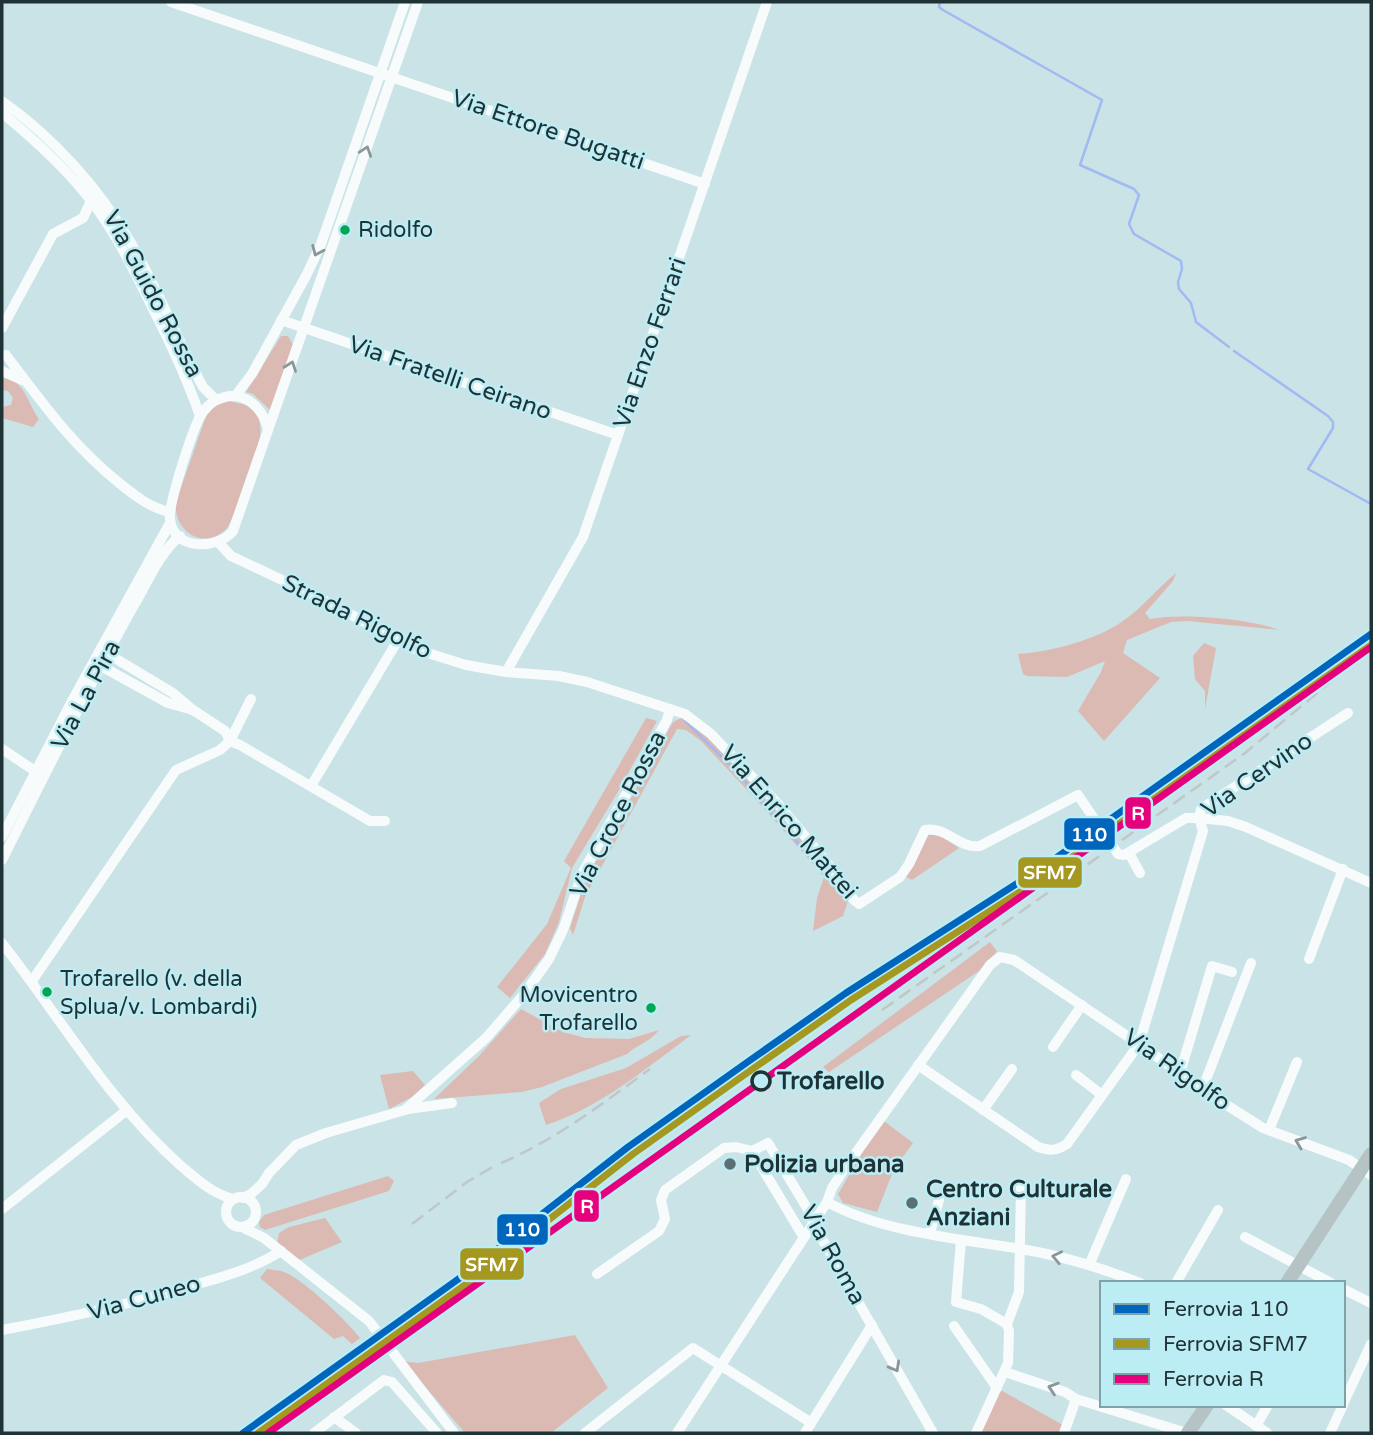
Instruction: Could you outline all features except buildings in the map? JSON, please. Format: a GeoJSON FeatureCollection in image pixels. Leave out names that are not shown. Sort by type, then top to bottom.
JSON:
{"type":"FeatureCollection","features":[{"type":"Feature","properties":{"kind":"main road"},"geometry":{"type":"LineString","coordinates":[[1288,1281],[1367,1172],[1371,1154]]}},
{"type":"Feature","properties":{"kind":"main road"},"geometry":{"type":"LineString","coordinates":[[1188,1433],[1206,1407]]}},
{"type":"Feature","properties":{"kind":"street","name":"Via Ettore Bugatti"},"geometry":{"type":"LineString","coordinates":[[171,2],[705,184]]}},
{"type":"Feature","properties":{"kind":"street"},"geometry":{"type":"LineString","coordinates":[[236,396],[252,374],[307,274],[327,225],[405,2]]}},
{"type":"Feature","properties":{"kind":"street"},"geometry":{"type":"LineString","coordinates":[[4,353],[68,437],[107,473],[152,507],[170,517],[180,536],[203,545],[228,537],[237,525],[418,2]]}},
{"type":"Feature","properties":{"kind":"street","name":"Via Enzo Ferrari"},"geometry":{"type":"LineString","coordinates":[[506,672],[583,537],[767,2]]}},
{"type":"Feature","properties":{"kind":"street","name":"Via Guido Rossa"},"geometry":{"type":"LineString","coordinates":[[2,101],[35,127],[80,172],[112,213],[137,254],[204,387],[216,400]]}},
{"type":"Feature","properties":{"kind":"street","name":"Via Guido Rossa"},"geometry":{"type":"LineString","coordinates":[[2,113],[51,157],[91,201],[133,267],[177,356],[200,416]]}},
{"type":"Feature","properties":{"kind":"street","name":"Via Guido Rossa"},"geometry":{"type":"LineString","coordinates":[[2,328],[53,233],[83,219],[91,201]]}},
{"type":"Feature","properties":{"kind":"street"},"geometry":{"type":"LineString","coordinates":[[327,225],[340,228]]}},
{"type":"Feature","properties":{"kind":"street","name":"Via Fratelli Ceirano"},"geometry":{"type":"LineString","coordinates":[[281,320],[618,435]]}},
{"type":"Feature","properties":{"kind":"street"},"geometry":{"type":"LineString","coordinates":[[4,353],[7,365],[2,371],[27,383]]}},
{"type":"Feature","properties":{"kind":"street"},"geometry":{"type":"LineString","coordinates":[[200,416],[216,400],[243,397],[264,415],[268,430]]}},
{"type":"Feature","properties":{"kind":"street","name":"Via La Pira"},"geometry":{"type":"LineString","coordinates":[[2,836],[170,517],[172,498],[200,416]]}},
{"type":"Feature","properties":{"kind":"street","name":"Via La Pira"},"geometry":{"type":"LineString","coordinates":[[2,860],[107,654],[163,556],[172,542],[180,536]]}},
{"type":"Feature","properties":{"kind":"street","name":"Strada Rigolfo"},"geometry":{"type":"LineString","coordinates":[[218,542],[231,556],[318,597],[415,649],[466,665],[506,672]]}},
{"type":"Feature","properties":{"kind":"street"},"geometry":{"type":"LineString","coordinates":[[311,786],[398,640]]}},
{"type":"Feature","properties":{"kind":"street"},"geometry":{"type":"LineString","coordinates":[[107,654],[173,692],[193,710],[225,731],[230,741],[370,821],[385,821]]}},
{"type":"Feature","properties":{"kind":"street"},"geometry":{"type":"LineString","coordinates":[[101,666],[168,703],[193,710]]}},
{"type":"Feature","properties":{"kind":"street","name":"Via Enrico Mattei"},"geometry":{"type":"LineString","coordinates":[[506,672],[559,676],[587,682],[685,714],[731,753],[779,805],[859,904],[900,877],[925,830],[934,829],[948,834],[964,845],[980,846],[1078,795],[1083,807],[1123,854]]}},
{"type":"Feature","properties":{"kind":"street"},"geometry":{"type":"LineString","coordinates":[[144,690],[150,679]]}},
{"type":"Feature","properties":{"kind":"street"},"geometry":{"type":"LineString","coordinates":[[32,981],[176,769],[220,750],[230,741],[251,699]]}},
{"type":"Feature","properties":{"kind":"street","name":"Via Croce Rossa"},"geometry":{"type":"LineString","coordinates":[[238,1198],[251,1195],[296,1144],[405,1110],[486,1038],[549,959],[564,930],[582,874],[667,720],[670,709]]}},
{"type":"Feature","properties":{"kind":"street","name":"Via Cervino"},"geometry":{"type":"LineString","coordinates":[[1123,854],[1186,818],[1199,818],[1201,808],[1348,713]]}},
{"type":"Feature","properties":{"kind":"street"},"geometry":{"type":"LineString","coordinates":[[2,749],[35,771]]}},
{"type":"Feature","properties":{"kind":"street"},"geometry":{"type":"LineString","coordinates":[[677,1433],[827,1202],[832,1188],[918,1065],[1038,1147],[1050,1151],[1067,1144],[1139,1044],[1203,831],[1199,818],[1228,821],[1246,827],[1371,883]]}},
{"type":"Feature","properties":{"kind":"street"},"geometry":{"type":"LineString","coordinates":[[1123,854],[1140,873]]}},
{"type":"Feature","properties":{"kind":"street"},"geometry":{"type":"LineString","coordinates":[[1308,959],[1343,869]]}},
{"type":"Feature","properties":{"kind":"street"},"geometry":{"type":"LineString","coordinates":[[2,943],[127,1110],[165,1151],[215,1194],[232,1224],[264,1238],[367,1323],[402,1371],[453,1431]]}},
{"type":"Feature","properties":{"kind":"street","name":"Via Rigolfo"},"geometry":{"type":"LineString","coordinates":[[918,1065],[990,965],[1000,957],[1014,960],[1202,1090],[1269,1130],[1349,1160],[1367,1172]]}},
{"type":"Feature","properties":{"kind":"street"},"geometry":{"type":"LineString","coordinates":[[1202,1090],[1251,963]]}},
{"type":"Feature","properties":{"kind":"street"},"geometry":{"type":"LineString","coordinates":[[1180,1073],[1212,966],[1232,972]]}},
{"type":"Feature","properties":{"kind":"street"},"geometry":{"type":"LineString","coordinates":[[1054,1047],[1082,1005]]}},
{"type":"Feature","properties":{"kind":"street"},"geometry":{"type":"LineString","coordinates":[[1269,1130],[1297,1062]]}},
{"type":"Feature","properties":{"kind":"street"},"geometry":{"type":"LineString","coordinates":[[983,1110],[1012,1069]]}},
{"type":"Feature","properties":{"kind":"street"},"geometry":{"type":"LineString","coordinates":[[1076,1075],[1102,1095]]}},
{"type":"Feature","properties":{"kind":"street"},"geometry":{"type":"LineString","coordinates":[[405,1110],[452,1102]]}},
{"type":"Feature","properties":{"kind":"street"},"geometry":{"type":"LineString","coordinates":[[2,1209],[127,1110]]}},
{"type":"Feature","properties":{"kind":"street","name":"Via Roma"},"geometry":{"type":"LineString","coordinates":[[803,1236],[752,1151],[768,1143],[933,1433]]}},
{"type":"Feature","properties":{"kind":"street"},"geometry":{"type":"LineString","coordinates":[[597,1274],[659,1231],[665,1219],[661,1200],[665,1190],[724,1148],[736,1147],[752,1151]]}},
{"type":"Feature","properties":{"kind":"street"},"geometry":{"type":"LineString","coordinates":[[1090,1263],[1126,1179]]}},
{"type":"Feature","properties":{"kind":"street","name":"Via Croce Rossa"},"geometry":{"type":"LineString","coordinates":[[254,1215],[262,1184]]}},
{"type":"Feature","properties":{"kind":"street"},"geometry":{"type":"LineString","coordinates":[[976,1433],[1008,1363],[1007,1324],[1019,1292],[1021,1187]]}},
{"type":"Feature","properties":{"kind":"street"},"geometry":{"type":"LineString","coordinates":[[215,1194],[251,1202],[264,1238]]}},
{"type":"Feature","properties":{"kind":"street"},"geometry":{"type":"LineString","coordinates":[[226,1212],[238,1198]]}},
{"type":"Feature","properties":{"kind":"street"},"geometry":{"type":"LineString","coordinates":[[930,1233],[939,1200]]}},
{"type":"Feature","properties":{"kind":"street"},"geometry":{"type":"LineString","coordinates":[[827,1202],[844,1211],[930,1233],[1090,1263],[1135,1281]]}},
{"type":"Feature","properties":{"kind":"street"},"geometry":{"type":"LineString","coordinates":[[1177,1281],[1219,1210]]}},
{"type":"Feature","properties":{"kind":"street"},"geometry":{"type":"LineString","coordinates":[[242,1227],[254,1215]]}},
{"type":"Feature","properties":{"kind":"street"},"geometry":{"type":"LineString","coordinates":[[1245,1237],[1327,1281]]}},
{"type":"Feature","properties":{"kind":"street"},"geometry":{"type":"LineString","coordinates":[[961,1240],[956,1302],[981,1309],[1007,1324]]}},
{"type":"Feature","properties":{"kind":"street","name":"Via Cuneo"},"geometry":{"type":"LineString","coordinates":[[2,1330],[84,1315],[180,1289],[250,1268],[281,1251]]}},
{"type":"Feature","properties":{"kind":"street"},"geometry":{"type":"LineString","coordinates":[[1345,1290],[1371,1303]]}},
{"type":"Feature","properties":{"kind":"street"},"geometry":{"type":"LineString","coordinates":[[805,1433],[872,1325]]}},
{"type":"Feature","properties":{"kind":"street"},"geometry":{"type":"LineString","coordinates":[[954,1326],[997,1388]]}},
{"type":"Feature","properties":{"kind":"street"},"geometry":{"type":"LineString","coordinates":[[1345,1401],[1371,1344]]}},
{"type":"Feature","properties":{"kind":"street"},"geometry":{"type":"LineString","coordinates":[[585,1433],[693,1349],[810,1422]]}},
{"type":"Feature","properties":{"kind":"street"},"geometry":{"type":"LineString","coordinates":[[1005,1372],[1100,1406]]}},
{"type":"Feature","properties":{"kind":"street"},"geometry":{"type":"LineString","coordinates":[[314,1433],[384,1380],[392,1382],[437,1433]]}},
{"type":"Feature","properties":{"kind":"street"},"geometry":{"type":"LineString","coordinates":[[1064,1433],[1076,1399]]}},
{"type":"Feature","properties":{"kind":"street"},"geometry":{"type":"LineString","coordinates":[[1102,1407],[1188,1433]]}},
{"type":"Feature","properties":{"kind":"street"},"geometry":{"type":"LineString","coordinates":[[1229,1407],[1267,1433]]}},
{"type":"Feature","properties":{"kind":"street"},"geometry":{"type":"LineString","coordinates":[[1256,1426],[1267,1407]]}},
{"type":"Feature","properties":{"kind":"street"},"geometry":{"type":"LineString","coordinates":[[1330,1433],[1342,1407]]}},
{"type":"Feature","properties":{"kind":"street"},"geometry":{"type":"LineString","coordinates":[[334,1417],[356,1433]]}},
{"type":"Feature","properties":{"kind":"shaded area"},"geometry":{"type":"Polygon","coordinates":[[[281,336],[288,336],[293,345],[270,410],[253,394],[246,392],[281,336]]]}},
{"type":"Feature","properties":{"kind":"shaded area"},"geometry":{"type":"Polygon","coordinates":[[[2,378],[10,379],[25,393],[39,419],[33,427],[2,418],[2,407],[11,405],[13,398],[8,391],[2,390],[2,378]]]}},
{"type":"Feature","properties":{"kind":"shaded area"},"geometry":{"type":"Polygon","coordinates":[[[229,401],[246,405],[258,415],[260,437],[230,523],[217,536],[199,538],[184,529],[176,512],[176,502],[206,416],[215,406],[229,401]]]}},
{"type":"Feature","properties":{"kind":"shaded area"},"geometry":{"type":"Polygon","coordinates":[[[1176,573],[1173,581],[1145,613],[1150,619],[1179,616],[1215,618],[1250,622],[1279,630],[1187,621],[1171,622],[1127,640],[1123,653],[1160,678],[1104,741],[1078,711],[1105,661],[1067,677],[1023,674],[1018,654],[1072,644],[1112,628],[1137,610],[1176,573]]]}},
{"type":"Feature","properties":{"kind":"shaded area"},"geometry":{"type":"Polygon","coordinates":[[[1204,643],[1216,648],[1205,709],[1205,691],[1195,679],[1193,656],[1204,643]]]}},
{"type":"Feature","properties":{"kind":"shaded area"},"geometry":{"type":"Polygon","coordinates":[[[685,716],[707,733],[827,869],[848,901],[843,916],[813,931],[817,898],[824,877],[701,741],[686,730],[677,729],[585,897],[573,935],[570,928],[585,881],[673,722],[685,716]]]}},
{"type":"Feature","properties":{"kind":"shaded area"},"geometry":{"type":"Polygon","coordinates":[[[646,718],[657,721],[572,868],[559,922],[545,954],[510,998],[497,987],[547,924],[571,868],[564,861],[646,718]]]}},
{"type":"Feature","properties":{"kind":"shaded area"},"geometry":{"type":"Polygon","coordinates":[[[928,835],[939,835],[959,848],[912,880],[906,877],[918,847],[928,835]]]}},
{"type":"Feature","properties":{"kind":"shaded area"},"geometry":{"type":"Polygon","coordinates":[[[990,942],[997,951],[982,969],[829,1072],[823,1067],[990,942]]]}},
{"type":"Feature","properties":{"kind":"shaded area"},"geometry":{"type":"Polygon","coordinates":[[[521,1009],[563,1032],[585,1038],[629,1039],[659,1030],[627,1054],[542,1087],[522,1092],[434,1099],[478,1057],[521,1009]]]}},
{"type":"Feature","properties":{"kind":"shaded area"},"geometry":{"type":"Polygon","coordinates":[[[691,1035],[604,1098],[546,1125],[539,1103],[561,1089],[626,1068],[681,1036],[691,1035]]]}},
{"type":"Feature","properties":{"kind":"shaded area"},"geometry":{"type":"Polygon","coordinates":[[[413,1071],[425,1085],[412,1097],[389,1109],[380,1075],[413,1071]]]}},
{"type":"Feature","properties":{"kind":"shaded area"},"geometry":{"type":"Polygon","coordinates":[[[884,1121],[913,1143],[894,1169],[877,1212],[843,1203],[838,1194],[884,1121]]]}},
{"type":"Feature","properties":{"kind":"shaded area"},"geometry":{"type":"Polygon","coordinates":[[[388,1176],[394,1181],[389,1191],[265,1230],[260,1227],[259,1222],[264,1215],[388,1176]]]}},
{"type":"Feature","properties":{"kind":"shaded area"},"geometry":{"type":"Polygon","coordinates":[[[325,1218],[342,1242],[297,1261],[277,1243],[279,1233],[289,1227],[325,1218]]]}},
{"type":"Feature","properties":{"kind":"shaded area"},"geometry":{"type":"Polygon","coordinates":[[[267,1269],[284,1272],[313,1291],[360,1338],[352,1344],[343,1336],[334,1339],[260,1278],[267,1269]]]}},
{"type":"Feature","properties":{"kind":"shaded area"},"geometry":{"type":"Polygon","coordinates":[[[575,1335],[608,1388],[551,1433],[465,1433],[403,1361],[418,1363],[575,1335]]]}},
{"type":"Feature","properties":{"kind":"shaded area"},"geometry":{"type":"Polygon","coordinates":[[[997,1388],[1063,1425],[1060,1433],[976,1433],[997,1388]]]}},
{"type":"Feature","properties":{"kind":"waterway"},"geometry":{"type":"LineString","coordinates":[[940,2],[939,7],[943,10],[1102,100],[1080,165],[1134,189],[1139,195],[1129,224],[1134,234],[1181,261],[1179,289],[1191,303],[1196,322],[1229,347]]}},
{"type":"Feature","properties":{"kind":"waterway"},"geometry":{"type":"LineString","coordinates":[[1234,351],[1328,416],[1333,422],[1333,428],[1308,469],[1371,504]]}},
{"type":"Feature","properties":{"kind":"waterway"},"geometry":{"type":"LineString","coordinates":[[685,721],[736,771],[842,894]]}},
{"type":"Feature","properties":{"kind":"railway"},"geometry":{"type":"LineString","coordinates":[[882,1010],[1245,753],[1334,679]]}},
{"type":"Feature","properties":{"kind":"railway"},"geometry":{"type":"LineString","coordinates":[[501,1163],[559,1132],[650,1069]]}},
{"type":"Feature","properties":{"kind":"railway"},"geometry":{"type":"LineString","coordinates":[[412,1224],[467,1182],[494,1166]]}},
{"type":"Feature","properties":{"kind":"rail line","name":"110"},"geometry":{"type":"LineString","coordinates":[[243,1433],[464,1275],[628,1147],[749,1061],[846,993],[1046,865],[1371,634]]}},
{"type":"Feature","properties":{"kind":"rail line","name":"SFM7"},"geometry":{"type":"LineString","coordinates":[[258,1433],[469,1282],[633,1154],[754,1068],[851,1000],[1051,872],[1371,645]]}},
{"type":"Feature","properties":{"kind":"rail line","name":"R"},"geometry":{"type":"LineString","coordinates":[[268,1433],[1371,647]]}},
{"type":"Feature","properties":{"kind":"place","name":"Ridolfo"},"geometry":{"type":"Point","coordinates":[345,230]}},
{"type":"Feature","properties":{"kind":"place","name":"Trofarello (v. della Splua/v. Lombardi)"},"geometry":{"type":"Point","coordinates":[47,992]}},
{"type":"Feature","properties":{"kind":"place","name":"Movicentro Trofarello"},"geometry":{"type":"Point","coordinates":[651,1008]}},
{"type":"Feature","properties":{"kind":"place","name":"Trofarello"},"geometry":{"type":"Point","coordinates":[761,1081]}},
{"type":"Feature","properties":{"kind":"place","name":"Polizia urbana"},"geometry":{"type":"Point","coordinates":[730,1164]}},
{"type":"Feature","properties":{"kind":"place","name":"Centro Culturale Anziani"},"geometry":{"type":"Point","coordinates":[912,1203]}}]}
